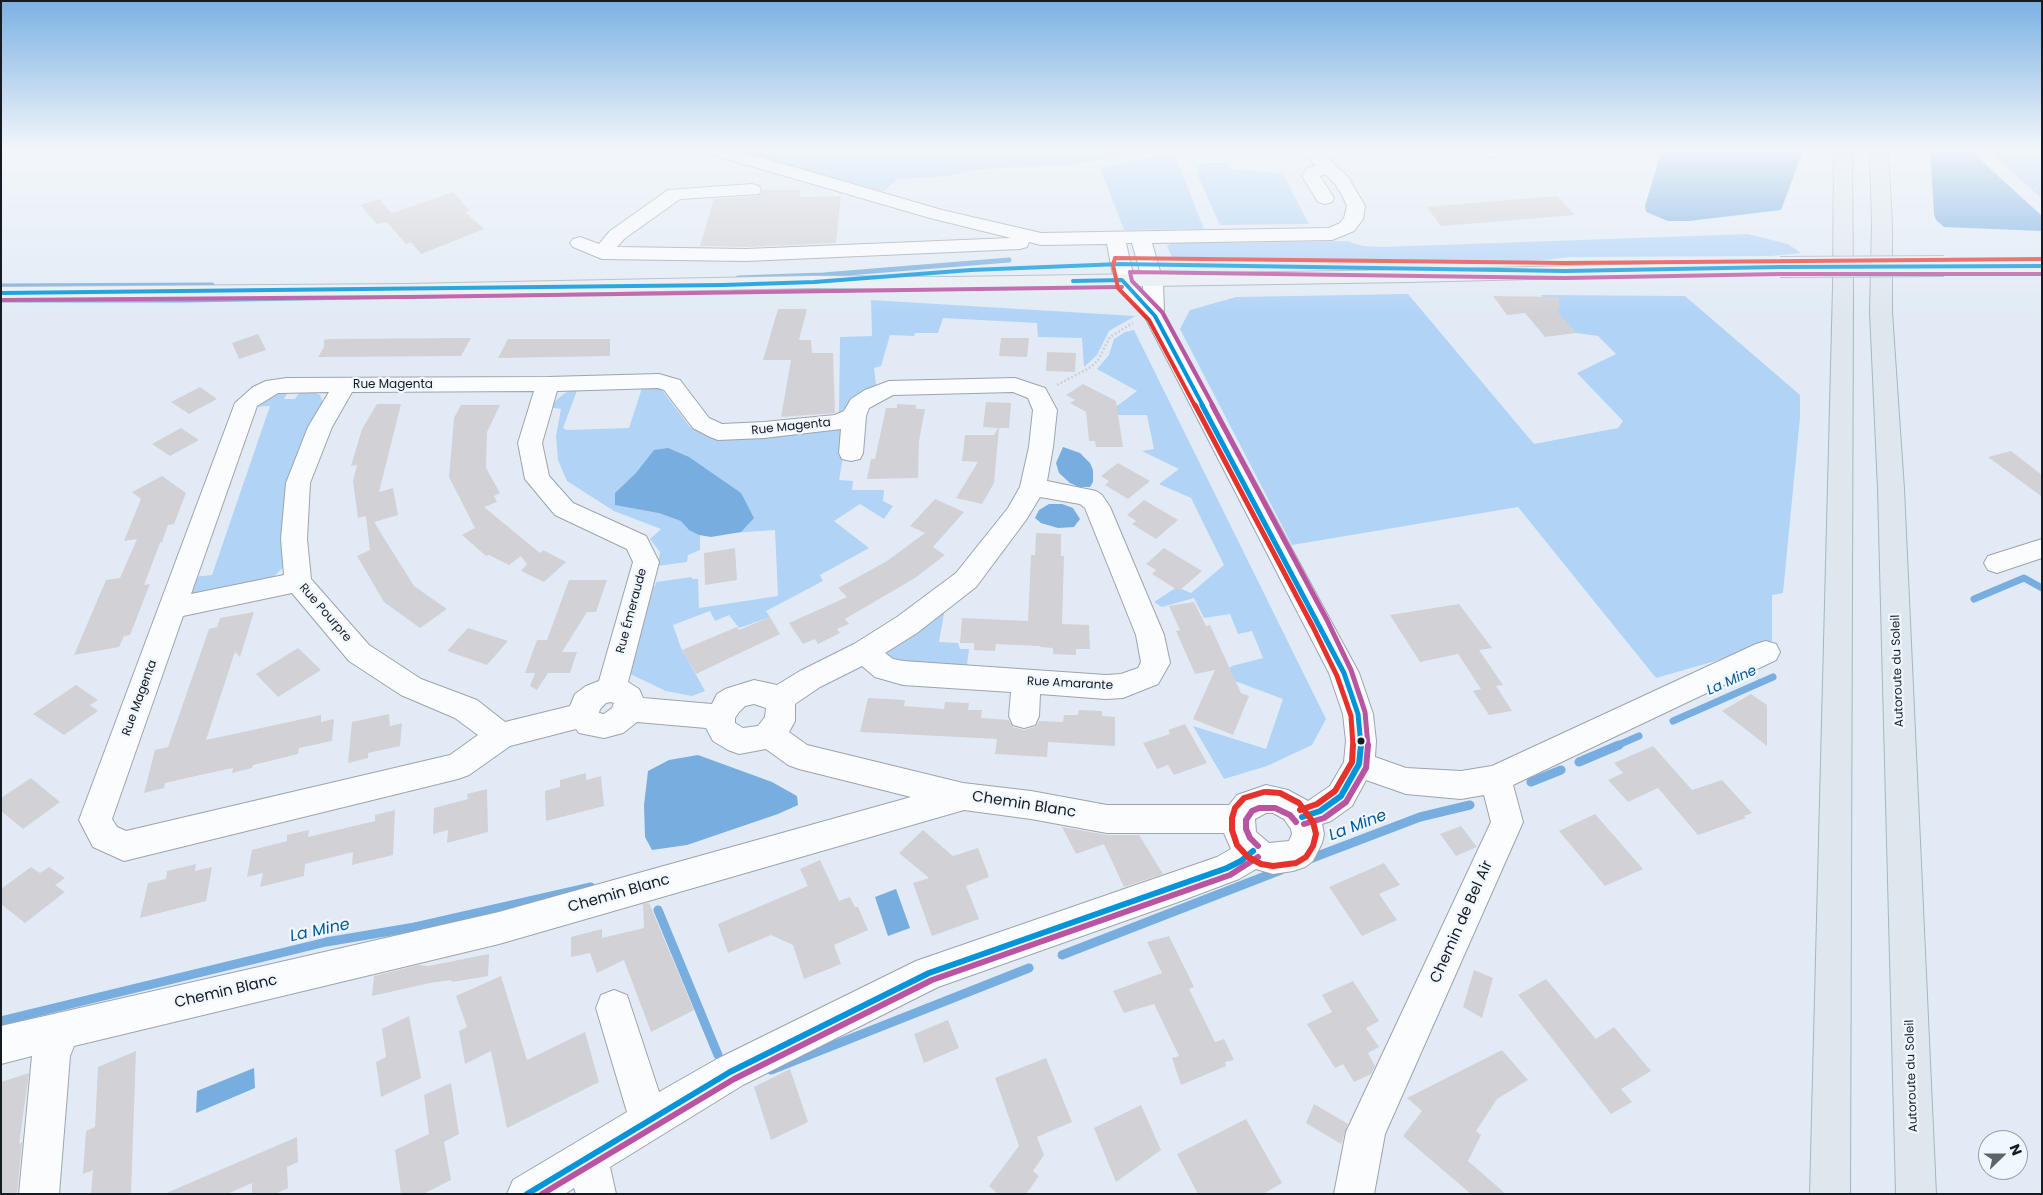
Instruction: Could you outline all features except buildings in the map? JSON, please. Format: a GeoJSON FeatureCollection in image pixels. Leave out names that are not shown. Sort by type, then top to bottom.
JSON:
{"type":"FeatureCollection","features":[{"type":"Feature","properties":{"kind":"highway"},"geometry":{"type":"LineString","coordinates":[[1830,1194],[1843,205]]}},
{"type":"Feature","properties":{"kind":"highway","name":"Autoroute du Soleil"},"geometry":{"type":"LineString","coordinates":[[1881,205],[1881,312],[1892,489],[1916,1194]]}},
{"type":"Feature","properties":{"kind":"main road"},"geometry":{"type":"LineString","coordinates":[[1,293],[406,290],[814,282],[953,283],[1121,272],[1408,276],[1780,267],[2042,266]]}},
{"type":"Feature","properties":{"kind":"street"},"geometry":{"type":"LineString","coordinates":[[602,254],[617,235],[660,205]]}},
{"type":"Feature","properties":{"kind":"street"},"geometry":{"type":"LineString","coordinates":[[905,205],[1041,239]]}},
{"type":"Feature","properties":{"kind":"street"},"geometry":{"type":"LineString","coordinates":[[580,243],[602,254],[746,255],[1021,243],[1041,239],[1115,236],[1332,234],[1347,227],[1353,219],[1356,205]]}},
{"type":"Feature","properties":{"kind":"street"},"geometry":{"type":"LineString","coordinates":[[1115,236],[1125,285],[1155,316],[1344,673],[1358,714],[1361,741],[1359,764],[1341,796],[1320,810],[1302,817]]}},
{"type":"Feature","properties":{"kind":"street"},"geometry":{"type":"LineString","coordinates":[[1140,236],[1151,272],[1155,316]]}},
{"type":"Feature","properties":{"kind":"street","name":"Rue Magenta"},"geometry":{"type":"LineString","coordinates":[[620,699],[596,694],[586,703],[583,715],[501,736],[458,766],[124,846],[105,837],[95,820],[247,403],[261,392],[274,386],[548,384],[659,381],[672,385],[701,424],[718,432],[764,430],[838,422],[854,416]]}},
{"type":"Feature","properties":{"kind":"street","name":"Rue Émeraude"},"geometry":{"type":"LineString","coordinates":[[548,384],[530,443],[537,479],[564,509],[638,543],[646,562],[620,699]]}},
{"type":"Feature","properties":{"kind":"street","name":"Rue Pourpre"},"geometry":{"type":"LineString","coordinates":[[344,385],[320,427],[298,482],[294,539],[298,582],[359,653],[411,687],[466,709],[501,736]]}},
{"type":"Feature","properties":{"kind":"street"},"geometry":{"type":"LineString","coordinates":[[777,700],[825,671],[864,652],[907,625],[966,580],[1017,514],[1033,487],[1041,447],[1045,410],[1037,394],[1015,385],[889,388],[859,404],[854,416],[852,452]]}},
{"type":"Feature","properties":{"kind":"street","name":"Rue Amarante"},"geometry":{"type":"LineString","coordinates":[[864,652],[885,669],[903,673],[1106,687],[1123,686],[1148,676],[1156,663],[1150,635],[1093,501],[1087,497],[1033,487]]}},
{"type":"Feature","properties":{"kind":"street"},"geometry":{"type":"LineString","coordinates":[[1997,563],[2042,548]]}},
{"type":"Feature","properties":{"kind":"street"},"geometry":{"type":"LineString","coordinates":[[173,608],[298,582]]}},
{"type":"Feature","properties":{"kind":"street"},"geometry":{"type":"LineString","coordinates":[[1359,764],[1406,781],[1461,784],[1496,779],[1766,652]]}},
{"type":"Feature","properties":{"kind":"street"},"geometry":{"type":"LineString","coordinates":[[1024,716],[1026,681]]}},
{"type":"Feature","properties":{"kind":"street"},"geometry":{"type":"LineString","coordinates":[[763,692],[777,700],[781,706],[780,721],[769,735],[749,742],[739,741],[724,732],[720,725],[720,717],[728,702],[744,693],[763,692]]}},
{"type":"Feature","properties":{"kind":"street"},"geometry":{"type":"LineString","coordinates":[[620,699],[679,715],[720,717]]}},
{"type":"Feature","properties":{"kind":"street"},"geometry":{"type":"LineString","coordinates":[[769,735],[799,756],[964,796]]}},
{"type":"Feature","properties":{"kind":"street","name":"Chemin de Bel Air"},"geometry":{"type":"LineString","coordinates":[[1354,1194],[1366,1132],[1507,822],[1496,779]]}},
{"type":"Feature","properties":{"kind":"street","name":"Chemin Blanc"},"geometry":{"type":"LineString","coordinates":[[1,1045],[499,928],[964,796],[1031,805],[1107,819],[1239,819]]}},
{"type":"Feature","properties":{"kind":"street"},"geometry":{"type":"LineString","coordinates":[[1266,799],[1286,803],[1302,817],[1308,834],[1306,843],[1293,856],[1273,859],[1253,851],[1244,842],[1239,830],[1239,819],[1248,805],[1266,799]]}},
{"type":"Feature","properties":{"kind":"street"},"geometry":{"type":"LineString","coordinates":[[527,1194],[592,1175],[649,1121],[730,1072],[929,973],[1226,868],[1241,861],[1253,851]]}},
{"type":"Feature","properties":{"kind":"street"},"geometry":{"type":"LineString","coordinates":[[614,1008],[649,1121]]}},
{"type":"Feature","properties":{"kind":"street"},"geometry":{"type":"LineString","coordinates":[[39,1194],[51,1055],[62,1031]]}},
{"type":"Feature","properties":{"kind":"path"},"geometry":{"type":"LineString","coordinates":[[1037,394],[1076,377],[1098,360],[1110,337],[1129,325],[1155,316]]}},
{"type":"Feature","properties":{"kind":"shaded area"},"geometry":{"type":"Polygon","coordinates":[[[1114,205],[1195,205],[1204,229],[1124,230],[1114,205]]]}},
{"type":"Feature","properties":{"kind":"shaded area"},"geometry":{"type":"Polygon","coordinates":[[[1211,205],[1299,205],[1309,224],[1220,225],[1211,205]]]}},
{"type":"Feature","properties":{"kind":"shaded area"},"geometry":{"type":"Polygon","coordinates":[[[1783,205],[1781,210],[1689,221],[1668,221],[1646,212],[1645,206],[1783,205]]]}},
{"type":"Feature","properties":{"kind":"shaded area"},"geometry":{"type":"Polygon","coordinates":[[[1933,205],[2030,205],[2042,216],[2042,231],[1944,227],[1936,220],[1933,205]]]}},
{"type":"Feature","properties":{"kind":"shaded area"},"geometry":{"type":"Polygon","coordinates":[[[1748,234],[1788,244],[1801,253],[1771,256],[1569,257],[1525,262],[1172,257],[1167,246],[1174,242],[1200,241],[1223,243],[1347,241],[1363,246],[1383,247],[1748,234]]]}},
{"type":"Feature","properties":{"kind":"shaded area"},"geometry":{"type":"Polygon","coordinates":[[[1408,294],[1534,444],[1618,428],[1623,421],[1577,373],[1616,354],[1598,336],[1576,333],[1541,295],[1685,296],[1800,395],[1800,417],[1783,593],[1772,595],[1772,641],[1712,662],[1656,678],[1518,507],[1292,545],[1180,329],[1190,310],[1236,297],[1408,294]]]}},
{"type":"Feature","properties":{"kind":"shaded area"},"geometry":{"type":"Polygon","coordinates":[[[871,300],[1135,316],[1109,331],[1097,355],[1084,367],[1082,338],[1038,337],[1037,323],[943,318],[938,333],[915,333],[914,336],[890,335],[881,366],[874,368],[876,385],[839,413],[840,337],[872,336],[871,300]]]}},
{"type":"Feature","properties":{"kind":"shaded area"},"geometry":{"type":"Polygon","coordinates":[[[1134,330],[1326,719],[1312,745],[1267,766],[1224,779],[1193,726],[1266,749],[1283,699],[1219,675],[1232,666],[1263,658],[1252,631],[1238,634],[1230,614],[1204,618],[1194,598],[1162,607],[1154,602],[1177,587],[1191,593],[1224,565],[1191,498],[1159,484],[1179,469],[1142,451],[1154,449],[1147,415],[1105,415],[1137,391],[1097,369],[1109,355],[1114,339],[1125,332],[1134,330]]]}},
{"type":"Feature","properties":{"kind":"shaded area"},"geometry":{"type":"Polygon","coordinates":[[[643,385],[657,386],[661,389],[690,427],[709,437],[841,429],[846,441],[839,480],[853,481],[852,490],[884,490],[883,501],[893,506],[884,519],[860,504],[834,521],[869,548],[820,575],[823,581],[766,611],[770,617],[739,628],[729,615],[715,621],[710,611],[673,625],[681,648],[705,691],[692,696],[666,691],[630,674],[628,666],[651,587],[655,586],[656,582],[692,577],[692,579],[698,579],[699,608],[778,596],[775,530],[700,535],[700,550],[688,555],[687,562],[657,566],[660,552],[650,539],[661,529],[614,511],[567,481],[558,460],[556,436],[561,409],[548,407],[565,393],[578,388],[563,428],[567,430],[629,428],[643,385]]]}},
{"type":"Feature","properties":{"kind":"shaded area"},"geometry":{"type":"Polygon","coordinates":[[[289,390],[284,399],[295,399],[301,390],[320,395],[324,405],[286,564],[271,580],[195,596],[191,592],[194,577],[212,575],[270,406],[255,407],[263,397],[289,390]]]}},
{"type":"Feature","properties":{"kind":"shaded area"},"geometry":{"type":"Polygon","coordinates":[[[1063,447],[1080,453],[1090,463],[1093,470],[1093,482],[1090,487],[1079,487],[1070,483],[1059,473],[1056,463],[1063,447]]]}},
{"type":"Feature","properties":{"kind":"shaded area"},"geometry":{"type":"Polygon","coordinates":[[[668,448],[689,457],[741,493],[754,518],[741,532],[711,537],[699,535],[689,530],[681,521],[659,513],[615,505],[615,493],[636,473],[654,450],[668,448]]]}},
{"type":"Feature","properties":{"kind":"shaded area"},"geometry":{"type":"Polygon","coordinates":[[[1049,504],[1062,504],[1073,508],[1080,519],[1074,527],[1058,528],[1041,523],[1035,518],[1039,510],[1049,504]]]}},
{"type":"Feature","properties":{"kind":"shaded area"},"geometry":{"type":"Polygon","coordinates":[[[945,608],[939,642],[958,643],[960,649],[969,649],[967,665],[898,663],[881,656],[945,608]]]}},
{"type":"Feature","properties":{"kind":"shaded area"},"geometry":{"type":"Polygon","coordinates":[[[698,755],[772,782],[797,796],[798,805],[778,814],[687,845],[652,850],[645,837],[644,805],[648,771],[669,760],[698,755]]]}},
{"type":"Feature","properties":{"kind":"shaded area"},"geometry":{"type":"Polygon","coordinates":[[[896,889],[910,928],[888,936],[875,897],[896,889]]]}},
{"type":"Feature","properties":{"kind":"shaded area"},"geometry":{"type":"Polygon","coordinates":[[[254,1068],[255,1088],[196,1113],[197,1091],[254,1068]]]}},
{"type":"Feature","properties":{"kind":"waterway"},"geometry":{"type":"LineString","coordinates":[[738,278],[823,275],[1009,260]]}},
{"type":"Feature","properties":{"kind":"waterway"},"geometry":{"type":"LineString","coordinates":[[1,286],[212,285]]}},
{"type":"Feature","properties":{"kind":"waterway"},"geometry":{"type":"LineString","coordinates":[[734,291],[888,288]]}},
{"type":"Feature","properties":{"kind":"waterway"},"geometry":{"type":"LineString","coordinates":[[1,300],[185,300],[713,291]]}},
{"type":"Feature","properties":{"kind":"waterway","name":"La Mine"},"geometry":{"type":"LineString","coordinates":[[1974,599],[2024,578],[2042,588]]}},
{"type":"Feature","properties":{"kind":"waterway","name":"La Mine"},"geometry":{"type":"LineString","coordinates":[[1673,721],[1773,677]]}},
{"type":"Feature","properties":{"kind":"waterway","name":"La Mine"},"geometry":{"type":"LineString","coordinates":[[1616,746],[1639,736]]}},
{"type":"Feature","properties":{"kind":"waterway","name":"La Mine"},"geometry":{"type":"LineString","coordinates":[[1579,762],[1619,745]]}},
{"type":"Feature","properties":{"kind":"waterway","name":"La Mine"},"geometry":{"type":"LineString","coordinates":[[1531,782],[1561,770]]}},
{"type":"Feature","properties":{"kind":"waterway","name":"La Mine"},"geometry":{"type":"LineString","coordinates":[[1307,860],[1420,817],[1470,805]]}},
{"type":"Feature","properties":{"kind":"waterway","name":"La Mine"},"geometry":{"type":"LineString","coordinates":[[1062,955],[1281,870]]}},
{"type":"Feature","properties":{"kind":"waterway","name":"La Mine"},"geometry":{"type":"LineString","coordinates":[[1,1021],[326,942],[415,927],[591,887]]}},
{"type":"Feature","properties":{"kind":"waterway","name":"La Mine"},"geometry":{"type":"LineString","coordinates":[[658,910],[718,1055]]}},
{"type":"Feature","properties":{"kind":"waterway","name":"La Mine"},"geometry":{"type":"LineString","coordinates":[[771,1070],[1029,968]]}},
{"type":"Feature","properties":{"kind":"transit line"},"geometry":{"type":"LineString","coordinates":[[1300,810],[1317,804],[1335,791],[1352,762],[1351,716],[1337,676],[1313,627],[1149,320],[1118,288],[1113,265],[1115,258],[1565,263],[2042,259]]}},
{"type":"Feature","properties":{"kind":"transit line"},"geometry":{"type":"LineString","coordinates":[[1,293],[723,285],[814,282],[971,270],[1120,264],[1565,271],[1780,267],[2042,266]]}},
{"type":"Feature","properties":{"kind":"transit line"},"geometry":{"type":"LineString","coordinates":[[1304,824],[1324,818],[1346,802],[1366,768],[1368,741],[1365,712],[1351,670],[1327,620],[1162,312],[1132,281],[1130,272],[1565,278],[1780,274],[2042,274]]}},
{"type":"Feature","properties":{"kind":"transit line"},"geometry":{"type":"LineString","coordinates":[[1073,281],[1122,280],[1155,316],[1344,673],[1358,714],[1361,741],[1359,764],[1341,796],[1320,811],[1302,817]]}},
{"type":"Feature","properties":{"kind":"transit line"},"geometry":{"type":"LineString","coordinates":[[1,300],[406,297],[1122,287]]}},
{"type":"Feature","properties":{"kind":"transit line"},"geometry":{"type":"LineString","coordinates":[[1264,792],[1244,798],[1235,808],[1232,818],[1232,830],[1237,845],[1248,857],[1261,864],[1273,866],[1296,863],[1306,857],[1313,846],[1316,834],[1313,822],[1299,803],[1280,793],[1267,792]]}},
{"type":"Feature","properties":{"kind":"transit line"},"geometry":{"type":"LineString","coordinates":[[1258,846],[1250,838],[1246,829],[1246,820],[1252,811],[1259,808],[1275,808],[1290,815],[1296,822]]}},
{"type":"Feature","properties":{"kind":"transit line"},"geometry":{"type":"LineString","coordinates":[[527,1194],[730,1072],[929,973],[1227,868],[1241,861],[1253,851]]}},
{"type":"Feature","properties":{"kind":"transit line"},"geometry":{"type":"LineString","coordinates":[[542,1194],[734,1079],[932,980],[1230,875],[1258,857]]}}]}
